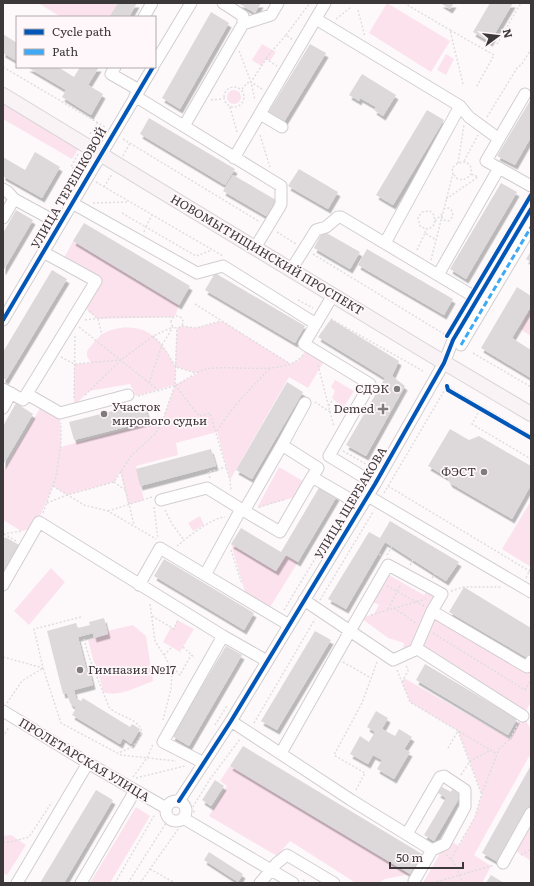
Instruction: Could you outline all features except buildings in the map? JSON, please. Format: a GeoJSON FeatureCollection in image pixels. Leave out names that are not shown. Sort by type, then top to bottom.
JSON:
{"type":"FeatureCollection","features":[{"type":"Feature","properties":{"kind":"main road","name":"НОВОМЫТИЩИНСКИЙ ПРОСПЕКТ"},"geometry":{"type":"LineString","coordinates":[[3,95],[101,153],[444,363],[531,414]]}},
{"type":"Feature","properties":{"kind":"street"},"geometry":{"type":"LineString","coordinates":[[145,16],[152,3]]}},
{"type":"Feature","properties":{"kind":"street"},"geometry":{"type":"LineString","coordinates":[[156,61],[191,3]]}},
{"type":"Feature","properties":{"kind":"street"},"geometry":{"type":"LineString","coordinates":[[184,126],[243,24],[243,16],[223,3]]}},
{"type":"Feature","properties":{"kind":"street"},"geometry":{"type":"LineString","coordinates":[[243,24],[271,15],[278,3]]}},
{"type":"Feature","properties":{"kind":"street"},"geometry":{"type":"LineString","coordinates":[[234,158],[325,3]]}},
{"type":"Feature","properties":{"kind":"street"},"geometry":{"type":"LineString","coordinates":[[316,19],[460,106],[469,117],[499,139]]}},
{"type":"Feature","properties":{"kind":"street"},"geometry":{"type":"LineString","coordinates":[[114,68],[111,74],[137,93],[184,126],[281,186],[281,204],[255,248]]}},
{"type":"Feature","properties":{"kind":"street","name":"УЛИЦА ТЕРЕШКОВОЙ"},"geometry":{"type":"LineString","coordinates":[[3,320],[152,68]]}},
{"type":"Feature","properties":{"kind":"street"},"geometry":{"type":"LineString","coordinates":[[525,94],[486,161],[531,186]]}},
{"type":"Feature","properties":{"kind":"street"},"geometry":{"type":"LineString","coordinates":[[385,243],[460,106]]}},
{"type":"Feature","properties":{"kind":"street"},"geometry":{"type":"LineString","coordinates":[[258,117],[282,127]]}},
{"type":"Feature","properties":{"kind":"street"},"geometry":{"type":"LineString","coordinates":[[433,272],[499,168]]}},
{"type":"Feature","properties":{"kind":"street"},"geometry":{"type":"LineString","coordinates":[[3,189],[14,199],[60,224]]}},
{"type":"Feature","properties":{"kind":"street"},"geometry":{"type":"LineString","coordinates":[[3,218],[14,199]]}},
{"type":"Feature","properties":{"kind":"street"},"geometry":{"type":"LineString","coordinates":[[72,203],[198,273],[223,266],[316,324]]}},
{"type":"Feature","properties":{"kind":"street","name":"УЛИЦА ЩЕРБАКОВА"},"geometry":{"type":"LineString","coordinates":[[179,801],[267,661],[284,622],[304,600],[365,501],[444,363],[453,340],[531,209]]}},
{"type":"Feature","properties":{"kind":"street"},"geometry":{"type":"LineString","coordinates":[[291,270],[316,230],[326,227],[338,217],[341,217],[478,299]]}},
{"type":"Feature","properties":{"kind":"street"},"geometry":{"type":"LineString","coordinates":[[461,345],[531,228]]}},
{"type":"Feature","properties":{"kind":"street"},"geometry":{"type":"LineString","coordinates":[[3,408],[7,391],[23,400],[52,352],[73,322],[81,305],[96,281],[43,252]]}},
{"type":"Feature","properties":{"kind":"street"},"geometry":{"type":"LineString","coordinates":[[333,295],[304,344],[370,384],[338,445],[328,456],[375,484]]}},
{"type":"Feature","properties":{"kind":"street"},"geometry":{"type":"LineString","coordinates":[[27,394],[60,413],[74,408],[128,395]]}},
{"type":"Feature","properties":{"kind":"street"},"geometry":{"type":"LineString","coordinates":[[205,575],[234,521],[309,402]]}},
{"type":"Feature","properties":{"kind":"street"},"geometry":{"type":"LineString","coordinates":[[157,502],[207,488],[280,532],[318,468],[282,445]]}},
{"type":"Feature","properties":{"kind":"street"},"geometry":{"type":"LineString","coordinates":[[312,477],[351,499],[378,502],[531,592]]}},
{"type":"Feature","properties":{"kind":"street"},"geometry":{"type":"LineString","coordinates":[[3,585],[37,525],[267,661]]}},
{"type":"Feature","properties":{"kind":"street"},"geometry":{"type":"LineString","coordinates":[[144,587],[163,547],[205,575],[284,622]]}},
{"type":"Feature","properties":{"kind":"street"},"geometry":{"type":"LineString","coordinates":[[281,753],[335,657],[350,631],[388,565],[442,594],[432,611],[415,650],[398,658],[380,652],[350,631],[304,600]]}},
{"type":"Feature","properties":{"kind":"street"},"geometry":{"type":"LineString","coordinates":[[432,611],[527,667],[531,661]]}},
{"type":"Feature","properties":{"kind":"street"},"geometry":{"type":"LineString","coordinates":[[204,763],[158,743],[223,636]]}},
{"type":"Feature","properties":{"kind":"street"},"geometry":{"type":"LineString","coordinates":[[416,648],[523,716]]}},
{"type":"Feature","properties":{"kind":"street","name":"ПРОЛЕТАРСКАЯ УЛИЦА"},"geometry":{"type":"LineString","coordinates":[[3,711],[13,720],[138,792],[166,813],[170,819],[178,823]]}},
{"type":"Feature","properties":{"kind":"street"},"geometry":{"type":"LineString","coordinates":[[231,720],[351,800],[432,850]]}},
{"type":"Feature","properties":{"kind":"street"},"geometry":{"type":"LineString","coordinates":[[17,883],[88,763]]}},
{"type":"Feature","properties":{"kind":"street"},"geometry":{"type":"LineString","coordinates":[[407,834],[440,777],[444,776],[465,790],[465,807],[445,844],[432,850],[413,882]]}},
{"type":"Feature","properties":{"kind":"street"},"geometry":{"type":"LineString","coordinates":[[81,883],[132,796],[138,792]]}},
{"type":"Feature","properties":{"kind":"street"},"geometry":{"type":"LineString","coordinates":[[162,811],[173,801],[179,801],[185,805],[186,812],[178,823],[271,869],[293,883]]}},
{"type":"Feature","properties":{"kind":"street"},"geometry":{"type":"LineString","coordinates":[[504,861],[531,812]]}},
{"type":"Feature","properties":{"kind":"street"},"geometry":{"type":"LineString","coordinates":[[260,883],[271,869],[287,856],[334,883]]}},
{"type":"Feature","properties":{"kind":"path"},"geometry":{"type":"LineString","coordinates":[[241,90],[247,83],[251,82],[266,59],[310,3]]}},
{"type":"Feature","properties":{"kind":"path"},"geometry":{"type":"LineString","coordinates":[[404,3],[494,56],[476,88]]}},
{"type":"Feature","properties":{"kind":"path"},"geometry":{"type":"LineString","coordinates":[[497,44],[522,3]]}},
{"type":"Feature","properties":{"kind":"path"},"geometry":{"type":"LineString","coordinates":[[328,26],[350,8]]}},
{"type":"Feature","properties":{"kind":"path"},"geometry":{"type":"LineString","coordinates":[[358,10],[370,51]]}},
{"type":"Feature","properties":{"kind":"path"},"geometry":{"type":"LineString","coordinates":[[450,30],[463,84]]}},
{"type":"Feature","properties":{"kind":"path"},"geometry":{"type":"LineString","coordinates":[[286,35],[301,45]]}},
{"type":"Feature","properties":{"kind":"path"},"geometry":{"type":"LineString","coordinates":[[234,38],[251,82],[274,181]]}},
{"type":"Feature","properties":{"kind":"path"},"geometry":{"type":"LineString","coordinates":[[484,121],[516,68],[522,64],[531,49]]}},
{"type":"Feature","properties":{"kind":"path"},"geometry":{"type":"LineString","coordinates":[[266,59],[285,71]]}},
{"type":"Feature","properties":{"kind":"path"},"geometry":{"type":"LineString","coordinates":[[3,67],[98,122]]}},
{"type":"Feature","properties":{"kind":"path"},"geometry":{"type":"LineString","coordinates":[[251,82],[271,95]]}},
{"type":"Feature","properties":{"kind":"path"},"geometry":{"type":"LineString","coordinates":[[233,86],[241,90],[244,94],[244,98],[242,103],[235,108],[230,107],[225,103],[223,95],[225,91],[233,86]]}},
{"type":"Feature","properties":{"kind":"path"},"geometry":{"type":"LineString","coordinates":[[230,107],[241,147]]}},
{"type":"Feature","properties":{"kind":"path"},"geometry":{"type":"LineString","coordinates":[[458,163],[465,122]]}},
{"type":"Feature","properties":{"kind":"path"},"geometry":{"type":"LineString","coordinates":[[433,272],[436,240],[453,173],[452,168],[458,163],[464,161],[480,131]]}},
{"type":"Feature","properties":{"kind":"path"},"geometry":{"type":"LineString","coordinates":[[130,143],[445,334]]}},
{"type":"Feature","properties":{"kind":"path"},"geometry":{"type":"LineString","coordinates":[[453,173],[456,178],[463,180],[469,178],[471,174],[469,164],[464,161]]}},
{"type":"Feature","properties":{"kind":"path"},"geometry":{"type":"LineString","coordinates":[[446,199],[478,178],[471,174]]}},
{"type":"Feature","properties":{"kind":"path"},"geometry":{"type":"LineString","coordinates":[[93,203],[130,202]]}},
{"type":"Feature","properties":{"kind":"path"},"geometry":{"type":"LineString","coordinates":[[441,218],[448,221],[452,216],[451,209],[443,209]]}},
{"type":"Feature","properties":{"kind":"path"},"geometry":{"type":"LineString","coordinates":[[426,229],[419,224],[418,218],[422,212],[430,211],[434,215],[435,221]]}},
{"type":"Feature","properties":{"kind":"path"},"geometry":{"type":"LineString","coordinates":[[122,213],[196,256],[212,250]]}},
{"type":"Feature","properties":{"kind":"path"},"geometry":{"type":"LineString","coordinates":[[426,229],[433,226],[435,221],[442,213]]}},
{"type":"Feature","properties":{"kind":"path"},"geometry":{"type":"LineString","coordinates":[[140,241],[152,215]]}},
{"type":"Feature","properties":{"kind":"path"},"geometry":{"type":"LineString","coordinates":[[412,260],[426,229]]}},
{"type":"Feature","properties":{"kind":"path"},"geometry":{"type":"LineString","coordinates":[[425,233],[436,240]]}},
{"type":"Feature","properties":{"kind":"path"},"geometry":{"type":"LineString","coordinates":[[195,304],[291,364]]}},
{"type":"Feature","properties":{"kind":"path"},"geometry":{"type":"LineString","coordinates":[[81,305],[98,319],[102,334]]}},
{"type":"Feature","properties":{"kind":"path"},"geometry":{"type":"LineString","coordinates":[[73,322],[98,319],[177,316],[181,317],[183,320],[182,326]]}},
{"type":"Feature","properties":{"kind":"path"},"geometry":{"type":"LineString","coordinates":[[149,383],[162,345],[173,327],[171,323],[173,317]]}},
{"type":"Feature","properties":{"kind":"path"},"geometry":{"type":"LineString","coordinates":[[74,408],[121,360],[153,336],[173,327],[176,328],[182,326],[196,328],[222,321]]}},
{"type":"Feature","properties":{"kind":"path"},"geometry":{"type":"LineString","coordinates":[[73,322],[158,390]]}},
{"type":"Feature","properties":{"kind":"path"},"geometry":{"type":"LineString","coordinates":[[73,322],[74,408]]}},
{"type":"Feature","properties":{"kind":"path"},"geometry":{"type":"LineString","coordinates":[[46,503],[67,495],[114,482],[131,456],[156,433],[163,419],[175,385],[176,328]]}},
{"type":"Feature","properties":{"kind":"path"},"geometry":{"type":"LineString","coordinates":[[153,336],[162,345],[176,367],[197,373]]}},
{"type":"Feature","properties":{"kind":"path"},"geometry":{"type":"LineString","coordinates":[[128,395],[136,396],[175,385],[205,369],[271,367],[291,364],[299,360],[312,349],[329,406],[338,445],[371,468]]}},
{"type":"Feature","properties":{"kind":"path"},"geometry":{"type":"LineString","coordinates":[[52,352],[74,364],[121,360]]}},
{"type":"Feature","properties":{"kind":"path"},"geometry":{"type":"LineString","coordinates":[[472,353],[531,387]]}},
{"type":"Feature","properties":{"kind":"path"},"geometry":{"type":"LineString","coordinates":[[217,432],[228,414],[271,367]]}},
{"type":"Feature","properties":{"kind":"path"},"geometry":{"type":"LineString","coordinates":[[175,385],[199,416],[210,413],[217,432],[230,480],[231,490],[228,501]]}},
{"type":"Feature","properties":{"kind":"path"},"geometry":{"type":"LineString","coordinates":[[447,386],[448,390],[531,435]]}},
{"type":"Feature","properties":{"kind":"path"},"geometry":{"type":"LineString","coordinates":[[251,727],[320,611],[317,605],[447,386]]}},
{"type":"Feature","properties":{"kind":"path"},"geometry":{"type":"LineString","coordinates":[[329,406],[333,399]]}},
{"type":"Feature","properties":{"kind":"path"},"geometry":{"type":"LineString","coordinates":[[309,402],[330,412]]}},
{"type":"Feature","properties":{"kind":"path"},"geometry":{"type":"LineString","coordinates":[[481,408],[531,438]]}},
{"type":"Feature","properties":{"kind":"path"},"geometry":{"type":"LineString","coordinates":[[481,408],[472,424],[531,459]]}},
{"type":"Feature","properties":{"kind":"path"},"geometry":{"type":"LineString","coordinates":[[3,534],[37,525],[56,477],[61,443],[60,413]]}},
{"type":"Feature","properties":{"kind":"path"},"geometry":{"type":"LineString","coordinates":[[121,471],[134,526]]}},
{"type":"Feature","properties":{"kind":"path"},"geometry":{"type":"LineString","coordinates":[[114,482],[125,490]]}},
{"type":"Feature","properties":{"kind":"path"},"geometry":{"type":"LineString","coordinates":[[53,486],[84,505],[108,511],[134,526],[163,547]]}},
{"type":"Feature","properties":{"kind":"path"},"geometry":{"type":"LineString","coordinates":[[388,486],[530,572],[531,568]]}},
{"type":"Feature","properties":{"kind":"path"},"geometry":{"type":"LineString","coordinates":[[108,511],[159,495],[157,502],[163,547]]}},
{"type":"Feature","properties":{"kind":"path"},"geometry":{"type":"LineString","coordinates":[[242,510],[302,495]]}},
{"type":"Feature","properties":{"kind":"path"},"geometry":{"type":"LineString","coordinates":[[284,622],[351,499]]}},
{"type":"Feature","properties":{"kind":"path"},"geometry":{"type":"LineString","coordinates":[[157,502],[184,540]]}},
{"type":"Feature","properties":{"kind":"path"},"geometry":{"type":"LineString","coordinates":[[163,547],[184,540],[216,519],[225,518],[234,521]]}},
{"type":"Feature","properties":{"kind":"path"},"geometry":{"type":"LineString","coordinates":[[3,534],[26,546]]}},
{"type":"Feature","properties":{"kind":"path"},"geometry":{"type":"LineString","coordinates":[[226,536],[247,599]]}},
{"type":"Feature","properties":{"kind":"path"},"geometry":{"type":"LineString","coordinates":[[385,558],[392,546]]}},
{"type":"Feature","properties":{"kind":"path"},"geometry":{"type":"LineString","coordinates":[[387,610],[402,582]]}},
{"type":"Feature","properties":{"kind":"path"},"geometry":{"type":"LineString","coordinates":[[384,584],[432,611]]}},
{"type":"Feature","properties":{"kind":"path"},"geometry":{"type":"LineString","coordinates":[[144,587],[152,616],[155,641],[172,672],[171,689],[158,743],[131,780],[188,766],[182,762]]}},
{"type":"Feature","properties":{"kind":"path"},"geometry":{"type":"LineString","coordinates":[[394,608],[525,690],[531,680]]}},
{"type":"Feature","properties":{"kind":"path"},"geometry":{"type":"LineString","coordinates":[[152,616],[174,629],[182,610]]}},
{"type":"Feature","properties":{"kind":"path"},"geometry":{"type":"LineString","coordinates":[[81,617],[34,629],[43,668],[61,723],[121,755],[177,761]]}},
{"type":"Feature","properties":{"kind":"path"},"geometry":{"type":"LineString","coordinates":[[84,639],[89,657],[109,707],[118,715],[137,723],[141,728],[142,734],[136,744],[132,748],[118,753]]}},
{"type":"Feature","properties":{"kind":"path"},"geometry":{"type":"LineString","coordinates":[[183,647],[195,658]]}},
{"type":"Feature","properties":{"kind":"path"},"geometry":{"type":"LineString","coordinates":[[164,655],[172,648]]}},
{"type":"Feature","properties":{"kind":"path"},"geometry":{"type":"LineString","coordinates":[[351,800],[365,773],[334,755],[362,703],[380,652]]}},
{"type":"Feature","properties":{"kind":"path"},"geometry":{"type":"LineString","coordinates":[[172,672],[176,672],[180,675],[191,655]]}},
{"type":"Feature","properties":{"kind":"path"},"geometry":{"type":"LineString","coordinates":[[3,657],[43,668]]}},
{"type":"Feature","properties":{"kind":"path"},"geometry":{"type":"LineString","coordinates":[[335,657],[371,678]]}},
{"type":"Feature","properties":{"kind":"path"},"geometry":{"type":"LineString","coordinates":[[398,658],[408,671],[402,682]]}},
{"type":"Feature","properties":{"kind":"path"},"geometry":{"type":"LineString","coordinates":[[398,658],[402,682],[410,702],[497,754]]}},
{"type":"Feature","properties":{"kind":"path"},"geometry":{"type":"LineString","coordinates":[[3,702],[6,704],[22,681],[43,668]]}},
{"type":"Feature","properties":{"kind":"path"},"geometry":{"type":"LineString","coordinates":[[214,726],[230,700]]}},
{"type":"Feature","properties":{"kind":"path"},"geometry":{"type":"LineString","coordinates":[[462,883],[451,859],[475,816],[499,749],[510,739],[523,716]]}},
{"type":"Feature","properties":{"kind":"path"},"geometry":{"type":"LineString","coordinates":[[3,737],[13,720]]}},
{"type":"Feature","properties":{"kind":"path"},"geometry":{"type":"LineString","coordinates":[[448,748],[458,731]]}},
{"type":"Feature","properties":{"kind":"path"},"geometry":{"type":"LineString","coordinates":[[458,731],[482,794]]}},
{"type":"Feature","properties":{"kind":"path"},"geometry":{"type":"LineString","coordinates":[[191,810],[210,779],[242,737]]}},
{"type":"Feature","properties":{"kind":"path"},"geometry":{"type":"LineString","coordinates":[[459,778],[470,761],[490,750]]}},
{"type":"Feature","properties":{"kind":"path"},"geometry":{"type":"LineString","coordinates":[[3,842],[10,842],[29,837],[54,799]]}},
{"type":"Feature","properties":{"kind":"path"},"geometry":{"type":"LineString","coordinates":[[162,811],[166,823]]}},
{"type":"Feature","properties":{"kind":"path"},"geometry":{"type":"LineString","coordinates":[[115,883],[162,811]]}},
{"type":"Feature","properties":{"kind":"path"},"geometry":{"type":"LineString","coordinates":[[166,823],[178,823]]}},
{"type":"Feature","properties":{"kind":"path"},"geometry":{"type":"LineString","coordinates":[[128,883],[166,823]]}},
{"type":"Feature","properties":{"kind":"path"},"geometry":{"type":"LineString","coordinates":[[140,883],[178,823]]}},
{"type":"Feature","properties":{"kind":"path"},"geometry":{"type":"LineString","coordinates":[[522,855],[531,849]]}},
{"type":"Feature","properties":{"kind":"path"},"geometry":{"type":"LineString","coordinates":[[433,883],[460,876],[504,861]]}},
{"type":"Feature","properties":{"kind":"path"},"geometry":{"type":"LineString","coordinates":[[150,869],[175,883]]}},
{"type":"Feature","properties":{"kind":"shaded area"},"geometry":{"type":"Polygon","coordinates":[[[38,3],[118,3],[110,16],[59,16],[38,3]]]}},
{"type":"Feature","properties":{"kind":"shaded area"},"geometry":{"type":"Polygon","coordinates":[[[387,3],[450,41],[431,72],[369,33],[387,3]]]}},
{"type":"Feature","properties":{"kind":"shaded area"},"geometry":{"type":"Polygon","coordinates":[[[262,44],[276,52],[270,61],[266,59],[261,66],[252,60],[262,44]]]}},
{"type":"Feature","properties":{"kind":"shaded area"},"geometry":{"type":"Polygon","coordinates":[[[446,54],[454,59],[446,75],[437,70],[446,54]]]}},
{"type":"Feature","properties":{"kind":"shaded area"},"geometry":{"type":"Polygon","coordinates":[[[231,90],[237,90],[241,94],[241,100],[237,104],[231,104],[227,100],[227,94],[231,90]]]}},
{"type":"Feature","properties":{"kind":"shaded area"},"geometry":{"type":"Polygon","coordinates":[[[3,99],[81,145],[72,159],[3,119],[3,99]]]}},
{"type":"Feature","properties":{"kind":"shaded area"},"geometry":{"type":"Polygon","coordinates":[[[73,241],[179,305],[175,316],[98,319],[81,305],[96,281],[62,262],[73,241]]]}},
{"type":"Feature","properties":{"kind":"shaded area"},"geometry":{"type":"Polygon","coordinates":[[[531,308],[531,336],[520,329],[531,308]]]}},
{"type":"Feature","properties":{"kind":"shaded area"},"geometry":{"type":"Polygon","coordinates":[[[222,321],[291,364],[299,360],[308,347],[326,358],[308,388],[289,377],[230,480],[217,432],[176,443],[178,455],[136,466],[144,500],[128,505],[120,471],[114,482],[67,495],[53,486],[35,528],[21,531],[3,520],[3,472],[43,403],[60,413],[61,447],[163,419],[175,385],[136,396],[130,384],[89,391],[74,406],[74,364],[91,363],[87,356],[87,351],[101,335],[118,328],[144,330],[161,343],[175,366],[177,328],[182,326],[196,328],[222,321]],[[176,367],[175,385],[197,374],[197,373],[176,367]]]}},
{"type":"Feature","properties":{"kind":"shaded area"},"geometry":{"type":"Polygon","coordinates":[[[335,380],[354,391],[343,408],[332,398],[335,391],[331,387],[335,380]]]}},
{"type":"Feature","properties":{"kind":"shaded area"},"geometry":{"type":"Polygon","coordinates":[[[279,467],[303,481],[295,497],[257,508],[279,467]]]}},
{"type":"Feature","properties":{"kind":"shaded area"},"geometry":{"type":"Polygon","coordinates":[[[531,501],[531,567],[502,549],[531,501]]]}},
{"type":"Feature","properties":{"kind":"shaded area"},"geometry":{"type":"Polygon","coordinates":[[[200,516],[204,525],[193,531],[188,523],[200,516]]]}},
{"type":"Feature","properties":{"kind":"shaded area"},"geometry":{"type":"Polygon","coordinates":[[[231,544],[276,571],[286,555],[298,562],[267,612],[247,599],[231,544]]]}},
{"type":"Feature","properties":{"kind":"shaded area"},"geometry":{"type":"Polygon","coordinates":[[[51,568],[65,582],[29,625],[14,611],[51,568]]]}},
{"type":"Feature","properties":{"kind":"shaded area"},"geometry":{"type":"Polygon","coordinates":[[[389,575],[424,595],[430,587],[442,594],[432,610],[531,669],[531,702],[523,716],[531,729],[531,753],[474,855],[491,866],[482,883],[423,883],[448,839],[459,846],[475,817],[482,794],[458,731],[410,702],[402,682],[404,678],[510,739],[522,716],[415,650],[403,649],[404,643],[388,638],[361,618],[374,614],[379,605],[373,602],[389,575]]]}},
{"type":"Feature","properties":{"kind":"shaded area"},"geometry":{"type":"Polygon","coordinates":[[[177,620],[194,629],[180,652],[163,642],[171,627],[174,629],[177,620]]]}},
{"type":"Feature","properties":{"kind":"shaded area"},"geometry":{"type":"Polygon","coordinates":[[[133,625],[146,636],[153,681],[115,694],[103,692],[88,640],[108,634],[107,631],[133,625]]]}},
{"type":"Feature","properties":{"kind":"shaded area"},"geometry":{"type":"Polygon","coordinates":[[[230,766],[410,874],[385,879],[378,883],[356,883],[290,841],[277,856],[209,816],[227,786],[220,781],[230,766]]]}},
{"type":"Feature","properties":{"kind":"shaded area"},"geometry":{"type":"Polygon","coordinates":[[[136,807],[150,816],[110,883],[90,883],[136,807]]]}},
{"type":"Feature","properties":{"kind":"shaded area"},"geometry":{"type":"Polygon","coordinates":[[[531,813],[531,861],[511,848],[531,813]]]}},
{"type":"Feature","properties":{"kind":"shaded area"},"geometry":{"type":"Polygon","coordinates":[[[11,835],[26,845],[7,875],[3,873],[3,836],[11,835]]]}},
{"type":"Feature","properties":{"kind":"marked path"},"geometry":{"type":"LineString","coordinates":[[461,345],[531,227]]}},
{"type":"Feature","properties":{"kind":"cycle path"},"geometry":{"type":"LineString","coordinates":[[3,320],[152,68]]}},
{"type":"Feature","properties":{"kind":"cycle path"},"geometry":{"type":"LineString","coordinates":[[447,336],[531,195]]}},
{"type":"Feature","properties":{"kind":"cycle path"},"geometry":{"type":"LineString","coordinates":[[179,801],[231,721],[375,484],[444,363],[453,340],[531,209]]}},
{"type":"Feature","properties":{"kind":"cycle path"},"geometry":{"type":"LineString","coordinates":[[447,386],[448,390],[531,438]]}},
{"type":"Feature","properties":{"kind":"place","name":"СДЭК"},"geometry":{"type":"Point","coordinates":[397,389]}},
{"type":"Feature","properties":{"kind":"place","name":"Demed"},"geometry":{"type":"Point","coordinates":[383,409]}},
{"type":"Feature","properties":{"kind":"place","name":"Участок мирового судьи"},"geometry":{"type":"Point","coordinates":[104,414]}},
{"type":"Feature","properties":{"kind":"place","name":"ФЭСТ"},"geometry":{"type":"Point","coordinates":[484,472]}},
{"type":"Feature","properties":{"kind":"place","name":"Гимназия №17"},"geometry":{"type":"Point","coordinates":[80,670]}}]}
